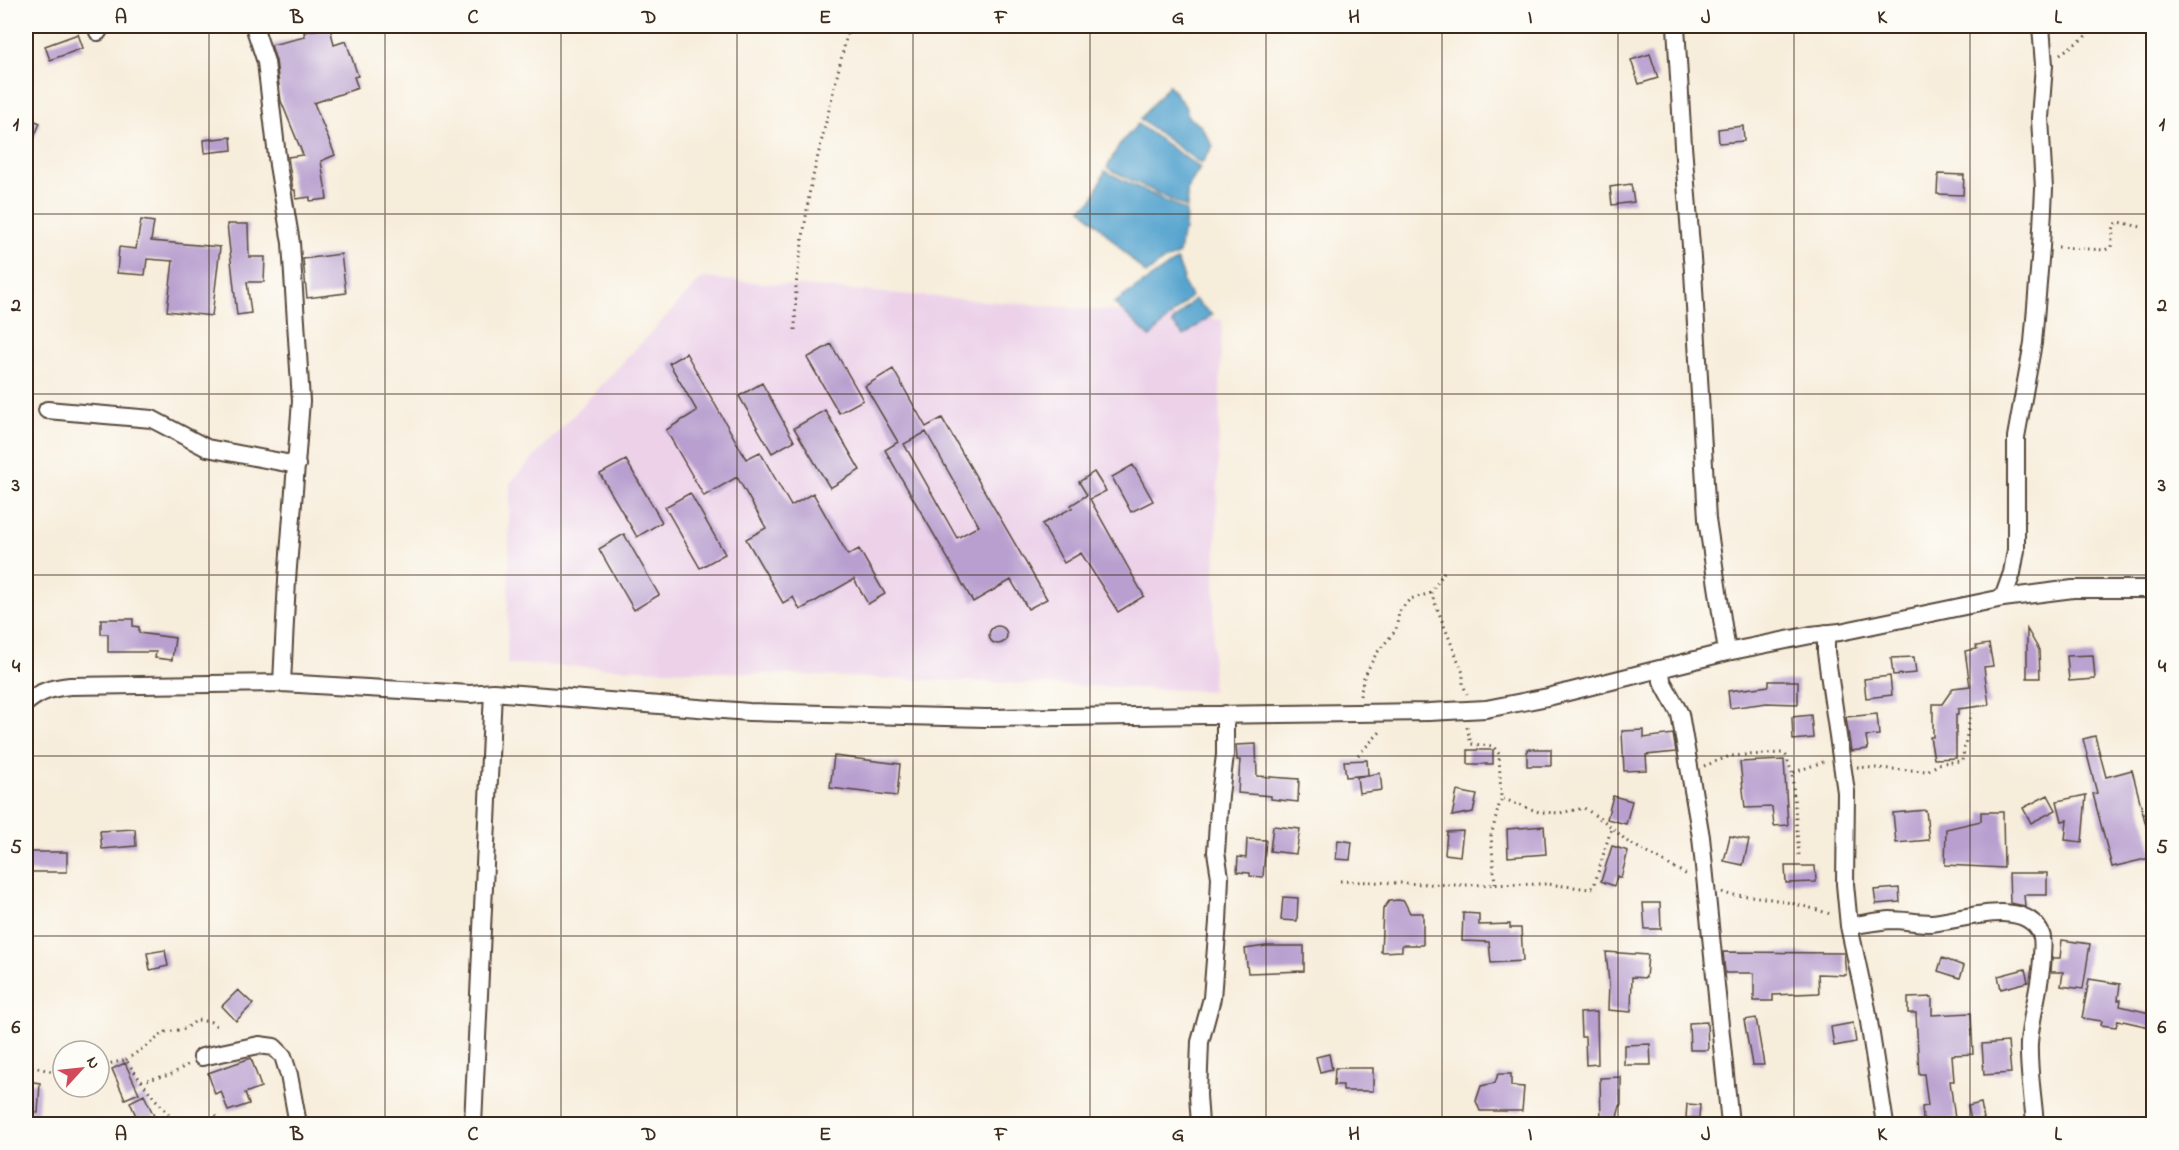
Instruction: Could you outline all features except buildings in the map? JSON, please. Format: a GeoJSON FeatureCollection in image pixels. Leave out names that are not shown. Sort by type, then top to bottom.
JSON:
{"type":"FeatureCollection","features":[{"type":"Feature","properties":{"kind":"street"},"geometry":{"type":"LineString","coordinates":[[254,26],[266,62],[278,165],[291,243],[301,401],[287,580],[282,683]]}},
{"type":"Feature","properties":{"kind":"street"},"geometry":{"type":"LineString","coordinates":[[1676,26],[1683,146],[1694,271],[1707,519],[1727,652]]}},
{"type":"Feature","properties":{"kind":"street"},"geometry":{"type":"LineString","coordinates":[[2003,598],[2012,573],[2016,550],[2016,437],[2033,343],[2041,247],[2044,189],[2040,118],[2044,65],[2041,26]]}},
{"type":"Feature","properties":{"kind":"street"},"geometry":{"type":"LineString","coordinates":[[47,410],[152,419],[207,448],[297,465]]}},
{"type":"Feature","properties":{"kind":"street"},"geometry":{"type":"LineString","coordinates":[[26,703],[38,693],[70,686],[282,683],[470,694],[493,692],[749,712],[986,718],[1397,713],[1468,710],[1548,697],[1727,652],[2003,598],[2073,589],[2154,589]]}},
{"type":"Feature","properties":{"kind":"street"},"geometry":{"type":"LineString","coordinates":[[1826,633],[1826,652],[1846,792],[1845,884],[1849,923],[1867,1009],[1885,1125]]}},
{"type":"Feature","properties":{"kind":"street"},"geometry":{"type":"LineString","coordinates":[[1661,669],[1662,681],[1680,714],[1701,837],[1730,1125]]}},
{"type":"Feature","properties":{"kind":"street"},"geometry":{"type":"LineString","coordinates":[[473,1125],[493,692]]}},
{"type":"Feature","properties":{"kind":"street"},"geometry":{"type":"LineString","coordinates":[[1200,1125],[1198,1095],[1200,1042],[1212,998],[1218,922],[1220,877],[1216,842],[1226,755],[1225,714]]}},
{"type":"Feature","properties":{"kind":"street"},"geometry":{"type":"LineString","coordinates":[[1849,923],[1890,920],[1928,923],[1988,913],[2008,913],[2029,921],[2037,928],[2043,943],[2042,978],[2029,1042],[2035,1125]]}},
{"type":"Feature","properties":{"kind":"street"},"geometry":{"type":"LineString","coordinates":[[202,1057],[259,1045],[274,1047],[283,1056],[298,1125]]}},
{"type":"Feature","properties":{"kind":"path"},"geometry":{"type":"LineString","coordinates":[[795,330],[796,285],[810,189],[849,26]]}},
{"type":"Feature","properties":{"kind":"path"},"geometry":{"type":"LineString","coordinates":[[2044,65],[2085,38],[2092,26]]}},
{"type":"Feature","properties":{"kind":"path"},"geometry":{"type":"LineString","coordinates":[[2119,26],[2154,28]]}},
{"type":"Feature","properties":{"kind":"path"},"geometry":{"type":"LineString","coordinates":[[2041,247],[2105,249],[2110,247],[2114,225],[2119,222],[2141,227]]}},
{"type":"Feature","properties":{"kind":"path"},"geometry":{"type":"LineString","coordinates":[[1444,572],[1431,593],[1432,601],[1448,633],[1462,673],[1472,744],[1493,746],[1499,754],[1501,798],[1491,836],[1496,884]]}},
{"type":"Feature","properties":{"kind":"path"},"geometry":{"type":"LineString","coordinates":[[1357,713],[1364,677],[1376,654],[1396,630],[1399,612],[1410,599],[1431,593]]}},
{"type":"Feature","properties":{"kind":"path"},"geometry":{"type":"LineString","coordinates":[[1358,755],[1397,713]]}},
{"type":"Feature","properties":{"kind":"path"},"geometry":{"type":"LineString","coordinates":[[1792,773],[1843,761],[1927,771],[1941,763],[1962,761],[1971,713]]}},
{"type":"Feature","properties":{"kind":"path"},"geometry":{"type":"LineString","coordinates":[[1690,770],[1730,756],[1782,753],[1786,756],[1792,773],[1799,855]]}},
{"type":"Feature","properties":{"kind":"path"},"geometry":{"type":"LineString","coordinates":[[1501,798],[1539,812],[1560,813],[1584,808],[1629,842],[1706,885],[1729,895],[1750,896],[1823,912],[1849,923]]}},
{"type":"Feature","properties":{"kind":"path"},"geometry":{"type":"LineString","coordinates":[[1340,881],[1547,884],[1590,889],[1594,886],[1611,829]]}},
{"type":"Feature","properties":{"kind":"path"},"geometry":{"type":"LineString","coordinates":[[111,1063],[126,1060],[166,1032],[184,1029],[198,1020],[212,1022],[218,1027]]}},
{"type":"Feature","properties":{"kind":"path"},"geometry":{"type":"LineString","coordinates":[[141,1081],[170,1075],[202,1057]]}},
{"type":"Feature","properties":{"kind":"path"},"geometry":{"type":"LineString","coordinates":[[126,1060],[178,1125]]}},
{"type":"Feature","properties":{"kind":"path"},"geometry":{"type":"LineString","coordinates":[[26,1065],[51,1071]]}},
{"type":"Feature","properties":{"kind":"path"},"geometry":{"type":"LineString","coordinates":[[199,1125],[219,1116]]}},
{"type":"Feature","properties":{"kind":"shaded area"},"geometry":{"type":"Polygon","coordinates":[[[702,278],[1222,320],[1212,691],[507,664],[510,483],[702,278]]]}},
{"type":"Feature","properties":{"kind":"water"},"geometry":{"type":"Polygon","coordinates":[[[1169,85],[1185,106],[1189,118],[1201,126],[1213,146],[1201,164],[1140,119],[1169,85]]]}},
{"type":"Feature","properties":{"kind":"water"},"geometry":{"type":"Polygon","coordinates":[[[1138,124],[1200,168],[1187,189],[1187,208],[1107,168],[1119,145],[1138,124]]]}},
{"type":"Feature","properties":{"kind":"water"},"geometry":{"type":"Polygon","coordinates":[[[1105,171],[1186,211],[1185,230],[1182,233],[1179,254],[1161,262],[1146,274],[1081,208],[1092,201],[1105,171]]]}},
{"type":"Feature","properties":{"kind":"water"},"geometry":{"type":"Polygon","coordinates":[[[1177,260],[1184,278],[1182,280],[1191,296],[1150,337],[1114,303],[1177,260]]]}},
{"type":"Feature","properties":{"kind":"water"},"geometry":{"type":"Polygon","coordinates":[[[1194,299],[1212,315],[1184,336],[1172,323],[1194,299]]]}}]}
